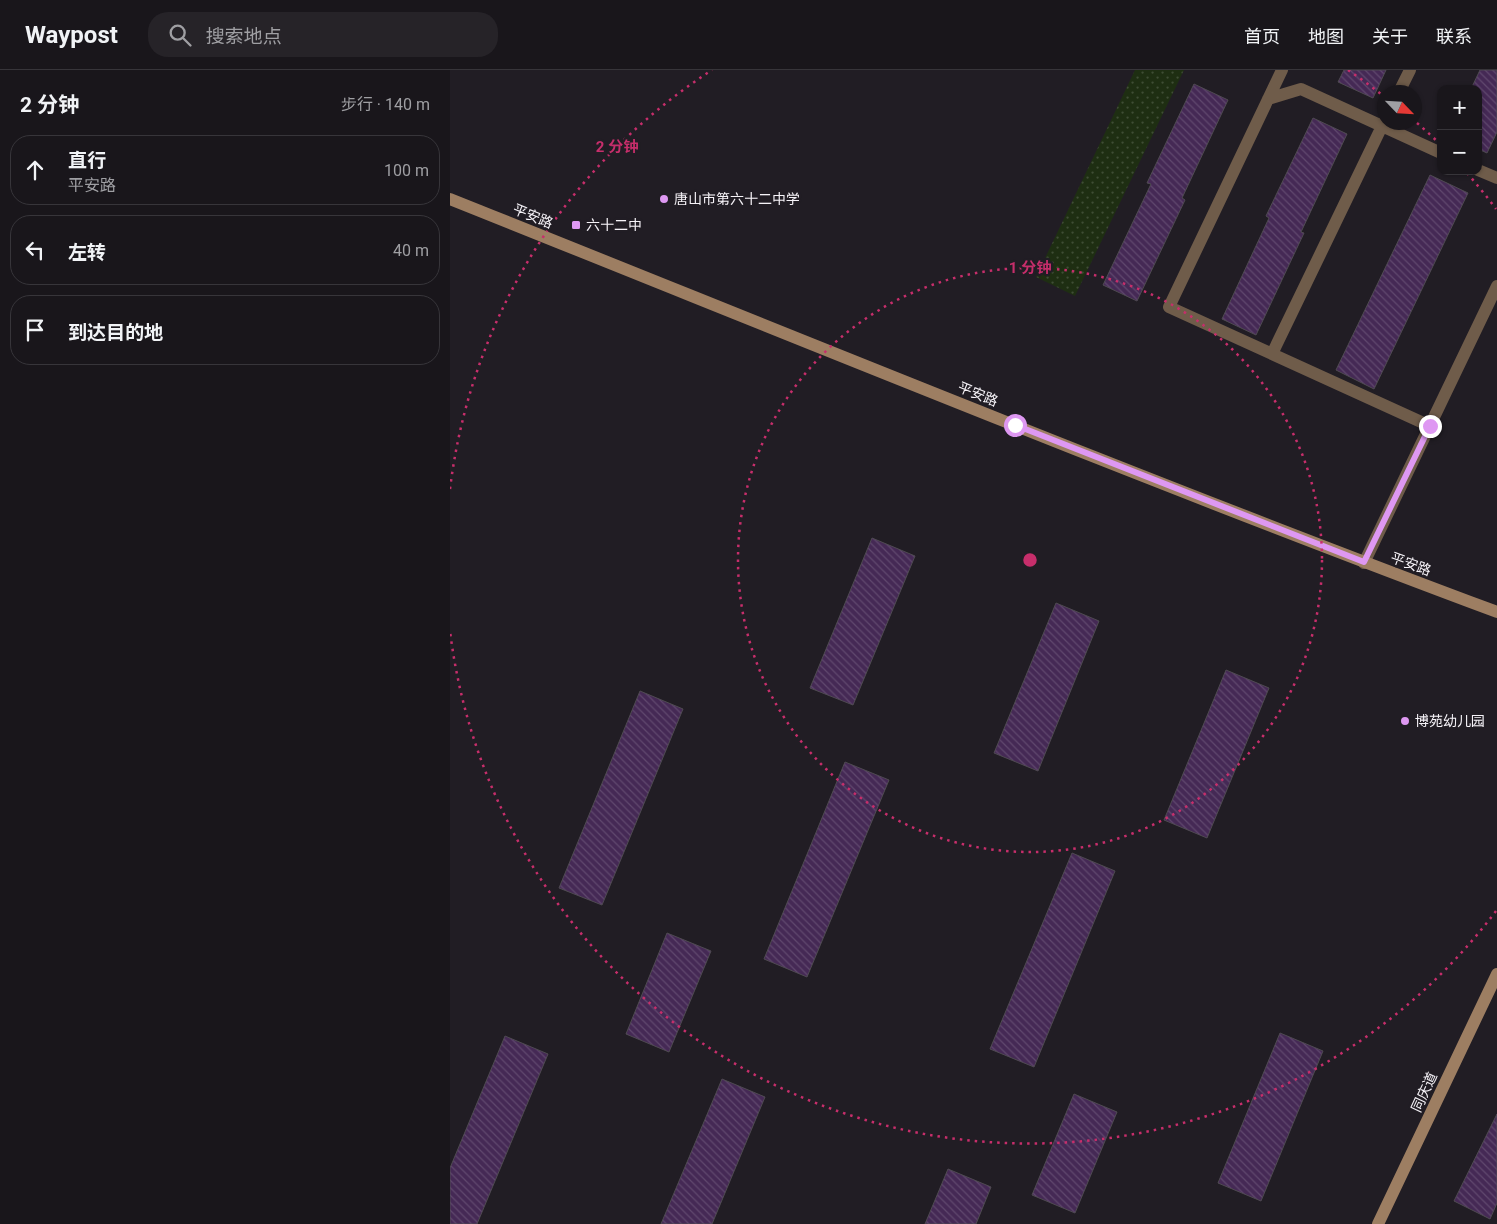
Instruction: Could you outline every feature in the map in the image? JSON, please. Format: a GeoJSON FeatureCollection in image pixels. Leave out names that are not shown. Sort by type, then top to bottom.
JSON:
{"type":"FeatureCollection","features":[{"type":"Feature","properties":{"kind":"street"},"geometry":{"type":"LineString","coordinates":[[1282,70],[1169,307],[1430,426]]}},
{"type":"Feature","properties":{"kind":"street"},"geometry":{"type":"LineString","coordinates":[[1402,85],[1410,70]]}},
{"type":"Feature","properties":{"kind":"street"},"geometry":{"type":"LineString","coordinates":[[1268,99],[1301,89],[1377,121]]}},
{"type":"Feature","properties":{"kind":"street"},"geometry":{"type":"LineString","coordinates":[[1272,354],[1381,130]]}},
{"type":"Feature","properties":{"kind":"street"},"geometry":{"type":"LineString","coordinates":[[1396,130],[1437,150]]}},
{"type":"Feature","properties":{"kind":"street"},"geometry":{"type":"LineString","coordinates":[[1482,172],[1497,178]]}},
{"type":"Feature","properties":{"kind":"street","name":"平安路"},"geometry":{"type":"LineString","coordinates":[[450,199],[1015,425],[1497,612]]}},
{"type":"Feature","properties":{"kind":"street"},"geometry":{"type":"LineString","coordinates":[[1364,562],[1497,286]]}},
{"type":"Feature","properties":{"kind":"street","name":"同庆道"},"geometry":{"type":"LineString","coordinates":[[1378,1224],[1497,974]]}},
{"type":"Feature","properties":{"kind":"green space"},"geometry":{"type":"Polygon","coordinates":[[[1135,70],[1184,70],[1075,296],[1036,277],[1135,70]]]}},
{"type":"Feature","properties":{"kind":"building"},"geometry":{"type":"Polygon","coordinates":[[[1344,70],[1386,70],[1379,85],[1377,85],[1373,98],[1338,82],[1344,70]]]}},
{"type":"Feature","properties":{"kind":"building"},"geometry":{"type":"Polygon","coordinates":[[[1480,70],[1497,70],[1497,132],[1487,153],[1482,151],[1482,85],[1473,85],[1480,70]]]}},
{"type":"Feature","properties":{"kind":"building"},"geometry":{"type":"Polygon","coordinates":[[[1194,84],[1228,100],[1182,198],[1185,200],[1137,301],[1103,285],[1151,184],[1147,183],[1194,84]]]}},
{"type":"Feature","properties":{"kind":"building"},"geometry":{"type":"Polygon","coordinates":[[[1313,118],[1347,134],[1301,232],[1304,233],[1256,335],[1222,319],[1269,218],[1266,216],[1313,118]]]}},
{"type":"Feature","properties":{"kind":"building"},"geometry":{"type":"Polygon","coordinates":[[[1430,175],[1468,193],[1374,389],[1336,370],[1430,175]]]}},
{"type":"Feature","properties":{"kind":"building"},"geometry":{"type":"Polygon","coordinates":[[[872,538],[915,556],[853,705],[810,688],[872,538]]]}},
{"type":"Feature","properties":{"kind":"building"},"geometry":{"type":"Polygon","coordinates":[[[1056,603],[1099,621],[1038,771],[994,753],[1056,603]]]}},
{"type":"Feature","properties":{"kind":"building"},"geometry":{"type":"Polygon","coordinates":[[[1226,670],[1269,688],[1207,838],[1164,820],[1226,670]]]}},
{"type":"Feature","properties":{"kind":"building"},"geometry":{"type":"Polygon","coordinates":[[[640,691],[683,709],[602,905],[559,888],[640,691]]]}},
{"type":"Feature","properties":{"kind":"building"},"geometry":{"type":"Polygon","coordinates":[[[845,762],[889,780],[807,977],[764,959],[845,762]]]}},
{"type":"Feature","properties":{"kind":"building"},"geometry":{"type":"Polygon","coordinates":[[[1072,853],[1115,871],[1034,1067],[990,1049],[1072,853]]]}},
{"type":"Feature","properties":{"kind":"building"},"geometry":{"type":"Polygon","coordinates":[[[667,933],[711,951],[669,1052],[626,1034],[667,933]]]}},
{"type":"Feature","properties":{"kind":"building"},"geometry":{"type":"Polygon","coordinates":[[[1280,1033],[1323,1051],[1261,1201],[1218,1183],[1280,1033]]]}},
{"type":"Feature","properties":{"kind":"building"},"geometry":{"type":"Polygon","coordinates":[[[505,1036],[548,1054],[477,1224],[450,1224],[450,1168],[505,1036]]]}},
{"type":"Feature","properties":{"kind":"building"},"geometry":{"type":"Polygon","coordinates":[[[722,1079],[765,1097],[712,1224],[661,1224],[722,1079]]]}},
{"type":"Feature","properties":{"kind":"building"},"geometry":{"type":"Polygon","coordinates":[[[1074,1094],[1117,1112],[1075,1213],[1032,1195],[1074,1094]]]}},
{"type":"Feature","properties":{"kind":"building"},"geometry":{"type":"Polygon","coordinates":[[[1497,1114],[1497,1203],[1490,1219],[1454,1201],[1497,1114]]]}},
{"type":"Feature","properties":{"kind":"building"},"geometry":{"type":"Polygon","coordinates":[[[948,1169],[991,1187],[976,1224],[925,1224],[948,1169]]]}},
{"type":"Feature","properties":{"kind":"place","name":"唐山市第六十二中学"},"geometry":{"type":"Point","coordinates":[664,199]}},
{"type":"Feature","properties":{"kind":"place","name":"六十二中"},"geometry":{"type":"Point","coordinates":[576,225]}},
{"type":"Feature","properties":{"kind":"place","name":"博苑幼儿园"},"geometry":{"type":"Point","coordinates":[1405,721]}},
{"type":"Feature","properties":{"kind":"route"},"geometry":{"type":"LineString","coordinates":[[1015,425],[1364,562],[1430,426]]}}]}
